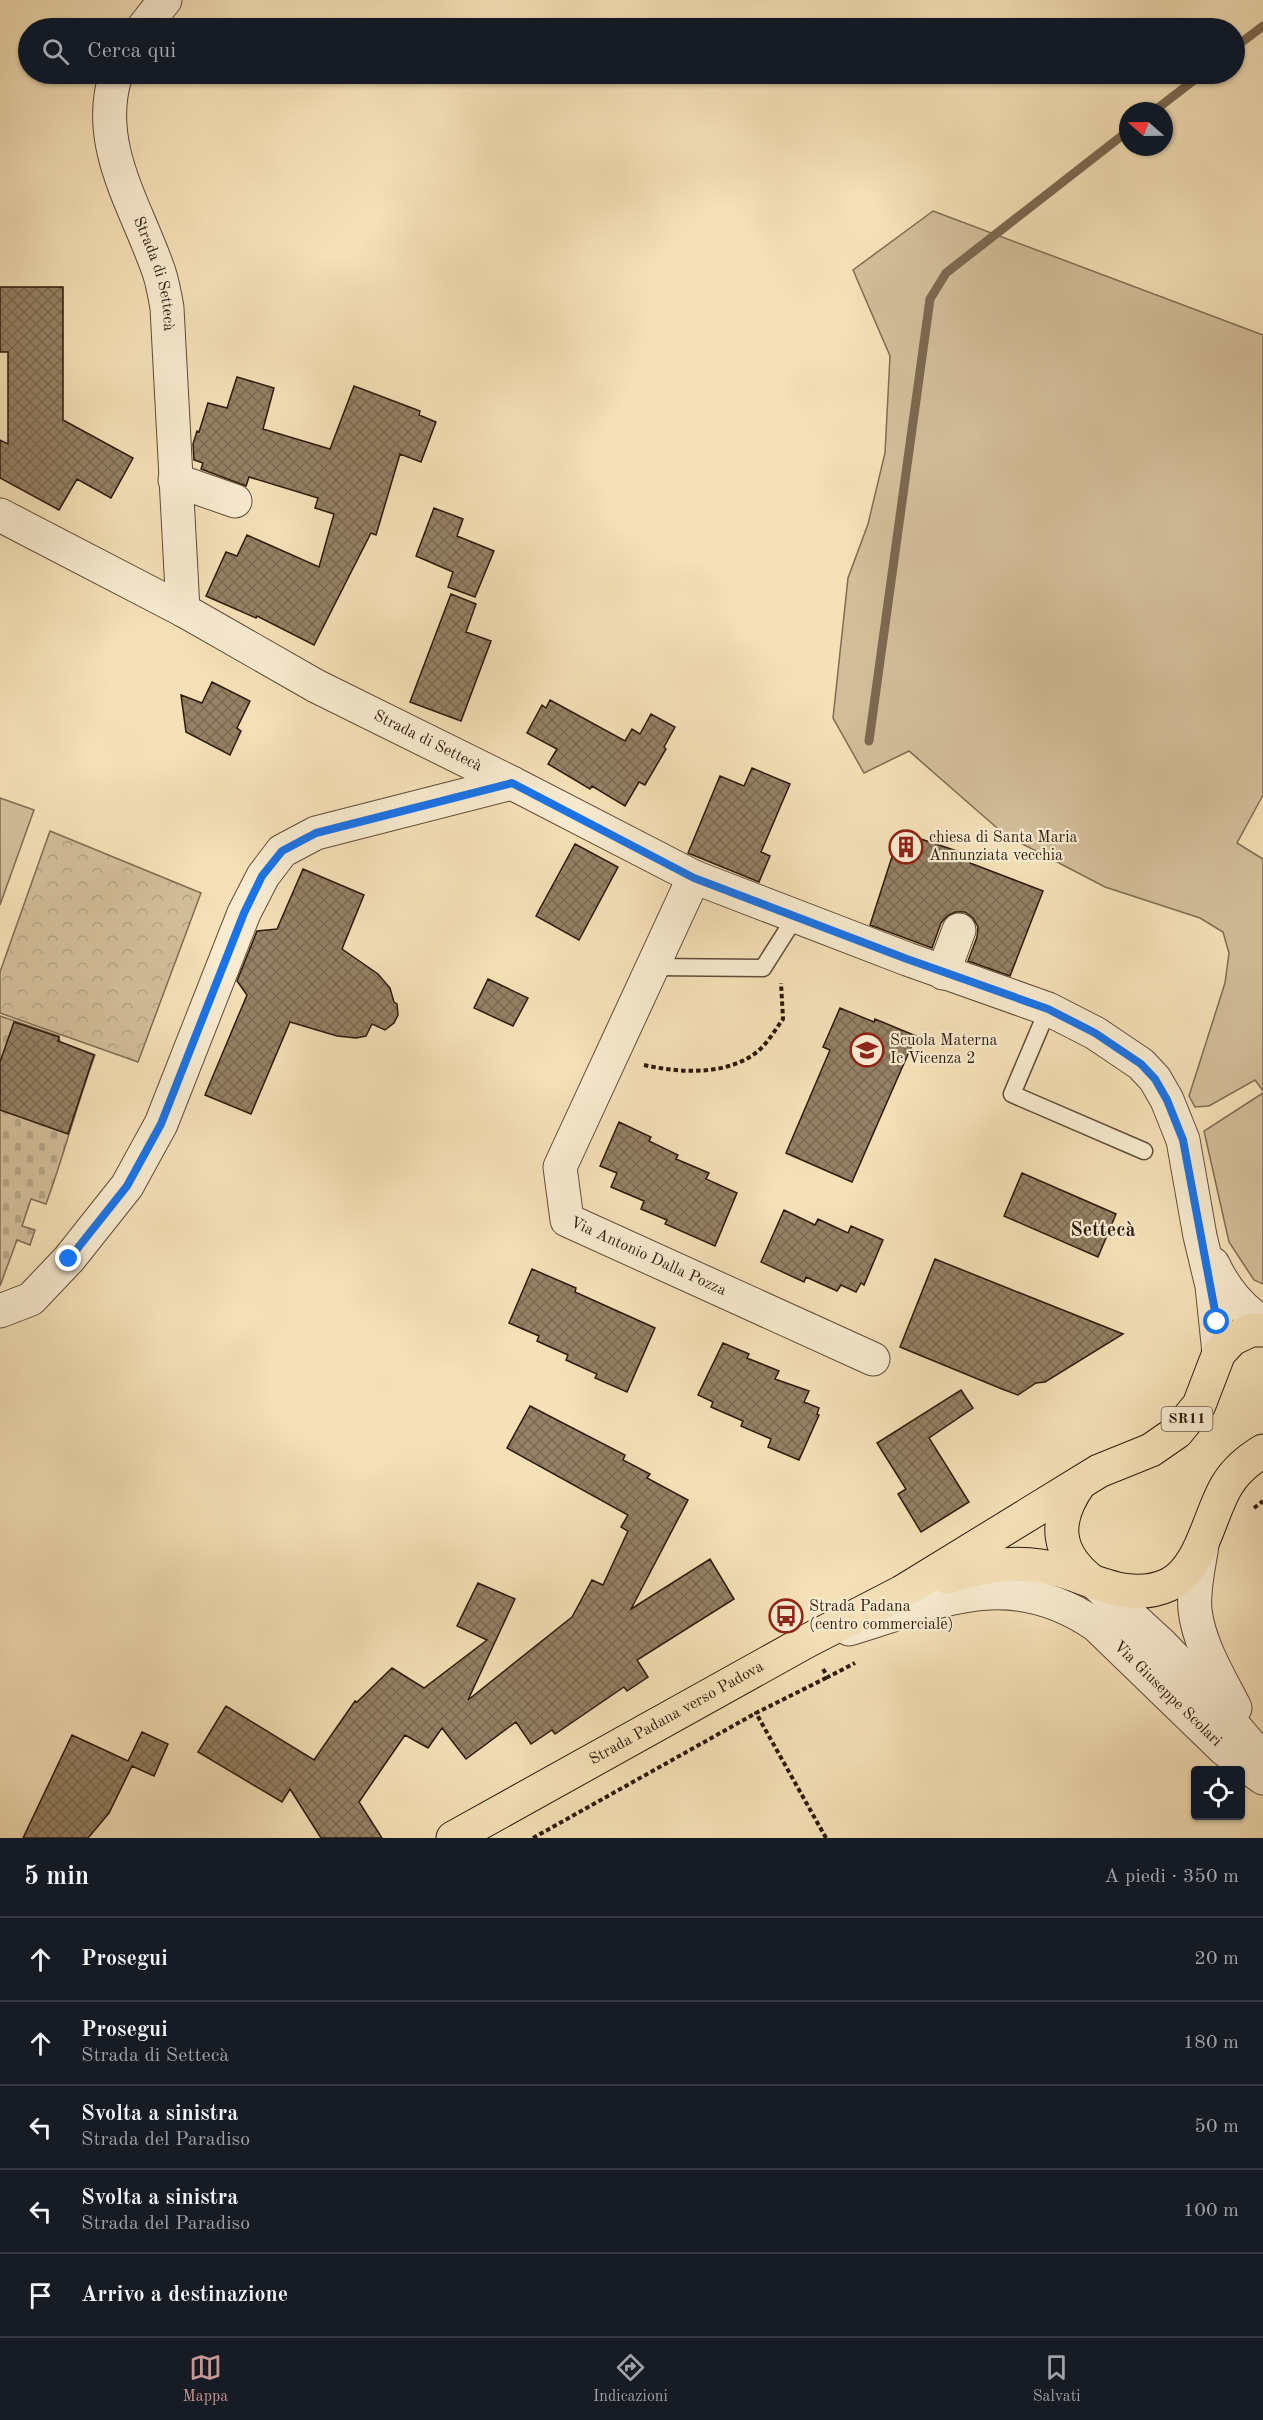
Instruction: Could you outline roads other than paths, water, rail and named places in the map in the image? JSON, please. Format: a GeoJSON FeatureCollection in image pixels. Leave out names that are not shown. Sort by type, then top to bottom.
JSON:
{"type":"FeatureCollection","features":[{"type":"Feature","properties":{"kind":"main road","name":"SR11"},"geometry":{"type":"LineString","coordinates":[[1080,1483],[1098,1471],[1151,1450],[1177,1432],[1199,1405],[1220,1353],[1232,1340],[1251,1330],[1263,1330]]}},
{"type":"Feature","properties":{"kind":"main road"},"geometry":{"type":"LineString","coordinates":[[902,1592],[969,1570],[992,1565],[1041,1566],[1122,1591],[1150,1591],[1170,1584],[1187,1569],[1202,1545],[1227,1485],[1248,1460],[1263,1451]]}},
{"type":"Feature","properties":{"kind":"main road"},"geometry":{"type":"LineString","coordinates":[[1080,1483],[1063,1515],[1062,1533],[1066,1553],[1077,1570],[1095,1583]]}},
{"type":"Feature","properties":{"kind":"main road"},"geometry":{"type":"LineString","coordinates":[[902,1592],[1080,1483]]}},
{"type":"Feature","properties":{"kind":"main road","name":"Strada Padana verso Padova"},"geometry":{"type":"LineString","coordinates":[[453,1838],[815,1654],[902,1592]]}},
{"type":"Feature","properties":{"kind":"street"},"geometry":{"type":"LineString","coordinates":[[151,18],[165,0]]}},
{"type":"Feature","properties":{"kind":"street","name":"Strada di Settecà"},"geometry":{"type":"LineString","coordinates":[[114,84],[109,112],[113,149],[121,180],[160,273],[167,308],[183,610]]}},
{"type":"Feature","properties":{"kind":"street"},"geometry":{"type":"LineString","coordinates":[[175,480],[235,501]]}},
{"type":"Feature","properties":{"kind":"street","name":"Strada di Settecà"},"geometry":{"type":"LineString","coordinates":[[0,515],[183,610],[316,686],[512,783],[694,878],[943,973],[1048,1009],[1095,1033],[1141,1064],[1155,1079],[1167,1100],[1183,1140],[1200,1236]]}},
{"type":"Feature","properties":{"kind":"street"},"geometry":{"type":"LineString","coordinates":[[0,1311],[31,1299],[69,1259],[127,1186],[161,1124],[244,913],[262,876],[282,851],[316,833],[512,783]]}},
{"type":"Feature","properties":{"kind":"street","name":"Via Antonio Dalla Pozza"},"geometry":{"type":"LineString","coordinates":[[694,878],[560,1167],[567,1220],[873,1359]]}},
{"type":"Feature","properties":{"kind":"street"},"geometry":{"type":"LineString","coordinates":[[943,973],[959,930]]}},
{"type":"Feature","properties":{"kind":"street"},"geometry":{"type":"LineString","coordinates":[[1200,1236],[1222,1283],[1250,1315],[1263,1323]]}},
{"type":"Feature","properties":{"kind":"street"},"geometry":{"type":"LineString","coordinates":[[1200,1236],[1212,1286],[1220,1353]]}},
{"type":"Feature","properties":{"kind":"street","name":"Via Giuseppe Scolari"},"geometry":{"type":"LineString","coordinates":[[1202,1545],[1195,1608],[1198,1626],[1206,1649],[1261,1765]]}},
{"type":"Feature","properties":{"kind":"street","name":"Via Giuseppe Scolari"},"geometry":{"type":"LineString","coordinates":[[1095,1583],[1188,1672],[1261,1765]]}},
{"type":"Feature","properties":{"kind":"street","name":"Via Giuseppe Scolari"},"geometry":{"type":"LineString","coordinates":[[815,1654],[948,1597],[993,1592],[1034,1596],[1075,1610],[1114,1641],[1224,1749],[1261,1765]]}},
{"type":"Feature","properties":{"kind":"lane"},"geometry":{"type":"LineString","coordinates":[[652,967],[763,968],[795,916]]}},
{"type":"Feature","properties":{"kind":"lane"},"geometry":{"type":"LineString","coordinates":[[1048,1009],[1012,1094],[1144,1151]]}},
{"type":"Feature","properties":{"kind":"waterway"},"geometry":{"type":"LineString","coordinates":[[1245,40],[1263,26]]}},
{"type":"Feature","properties":{"kind":"waterway"},"geometry":{"type":"LineString","coordinates":[[1166,102],[1189,84]]}},
{"type":"Feature","properties":{"kind":"waterway"},"geometry":{"type":"LineString","coordinates":[[869,741],[930,299],[946,273],[1119,138]]}},
{"type":"Feature","properties":{"kind":"place","name":"chiesa di Santa Maria Annunziata vecchia"},"geometry":{"type":"Point","coordinates":[906,847]}},
{"type":"Feature","properties":{"kind":"place","name":"Scuola Materna Ic Vicenza 2"},"geometry":{"type":"Point","coordinates":[867,1050]}},
{"type":"Feature","properties":{"kind":"place","name":"Strada Padana (centro commerciale)"},"geometry":{"type":"Point","coordinates":[786,1616]}},
{"type":"Feature","properties":{"kind":"district","name":"Settecà"},"geometry":{"type":"Point","coordinates":[1103,1231]}}]}
